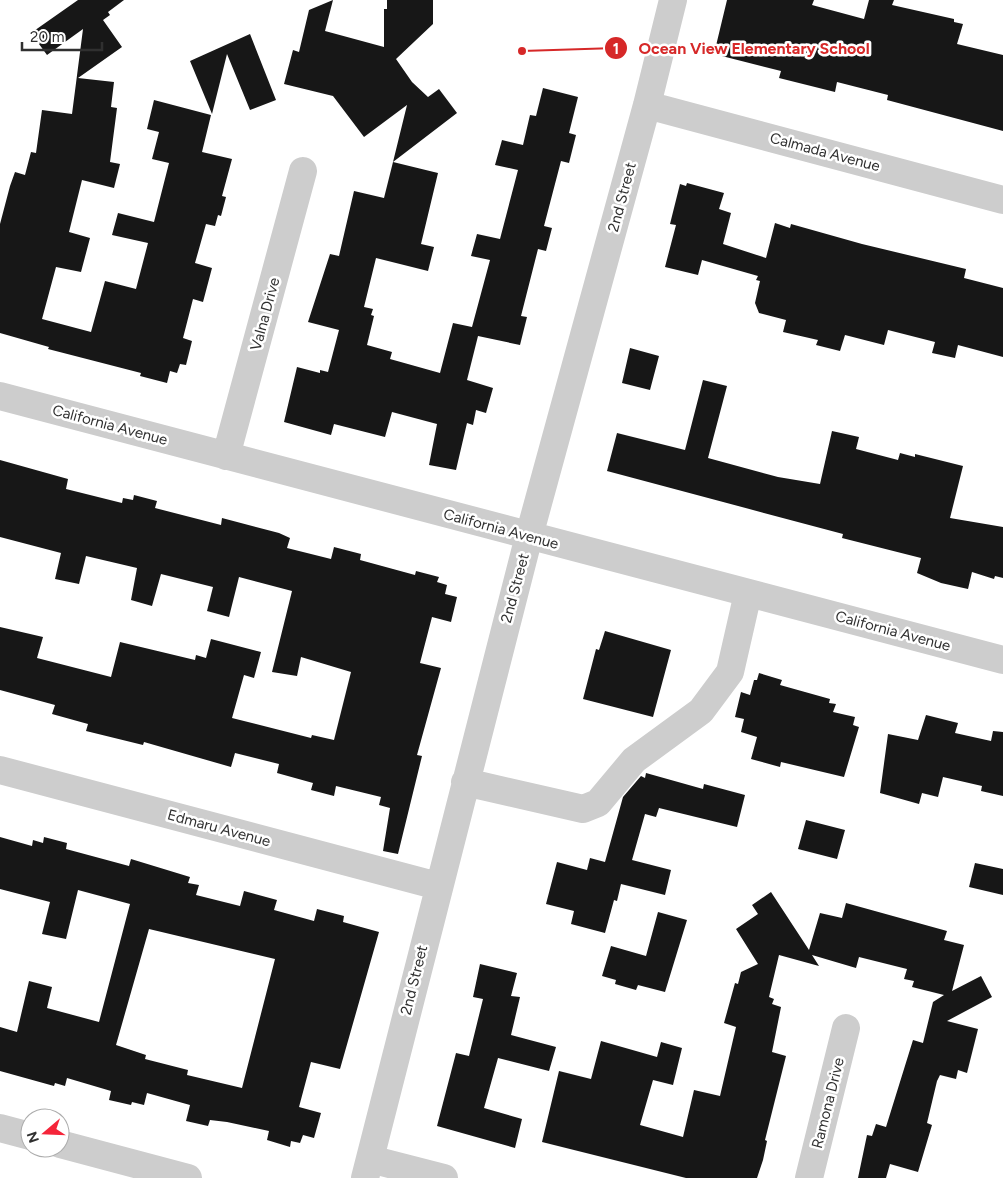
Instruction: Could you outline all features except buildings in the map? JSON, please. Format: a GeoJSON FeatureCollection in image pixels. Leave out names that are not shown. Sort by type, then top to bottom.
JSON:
{"type":"FeatureCollection","features":[{"type":"Feature","properties":{"kind":"street","name":"2nd Street"},"geometry":{"type":"LineString","coordinates":[[368,1168],[438,886],[529,536],[647,105],[673,0]]}},
{"type":"Feature","properties":{"kind":"street","name":"Calmada Avenue"},"geometry":{"type":"LineString","coordinates":[[647,105],[1003,200]]}},
{"type":"Feature","properties":{"kind":"street","name":"Valna Drive"},"geometry":{"type":"LineString","coordinates":[[226,456],[304,171]]}},
{"type":"Feature","properties":{"kind":"street","name":"California Avenue"},"geometry":{"type":"LineString","coordinates":[[0,396],[1003,660]]}},
{"type":"Feature","properties":{"kind":"street"},"geometry":{"type":"LineString","coordinates":[[465,782],[583,808],[598,803],[634,760],[701,711],[730,672],[748,593]]}},
{"type":"Feature","properties":{"kind":"street","name":"Edmaru Avenue"},"geometry":{"type":"LineString","coordinates":[[0,770],[438,886]]}},
{"type":"Feature","properties":{"kind":"street","name":"Ramona Drive"},"geometry":{"type":"LineString","coordinates":[[809,1178],[846,1028]]}},
{"type":"Feature","properties":{"kind":"street"},"geometry":{"type":"LineString","coordinates":[[0,1128],[20,1133]]}},
{"type":"Feature","properties":{"kind":"street"},"geometry":{"type":"LineString","coordinates":[[70,1147],[188,1178]]}},
{"type":"Feature","properties":{"kind":"street"},"geometry":{"type":"LineString","coordinates":[[368,1168],[444,1178]]}},
{"type":"Feature","properties":{"kind":"place","name":"Ocean View Elementary School"},"geometry":{"type":"Point","coordinates":[522,51]}}]}
